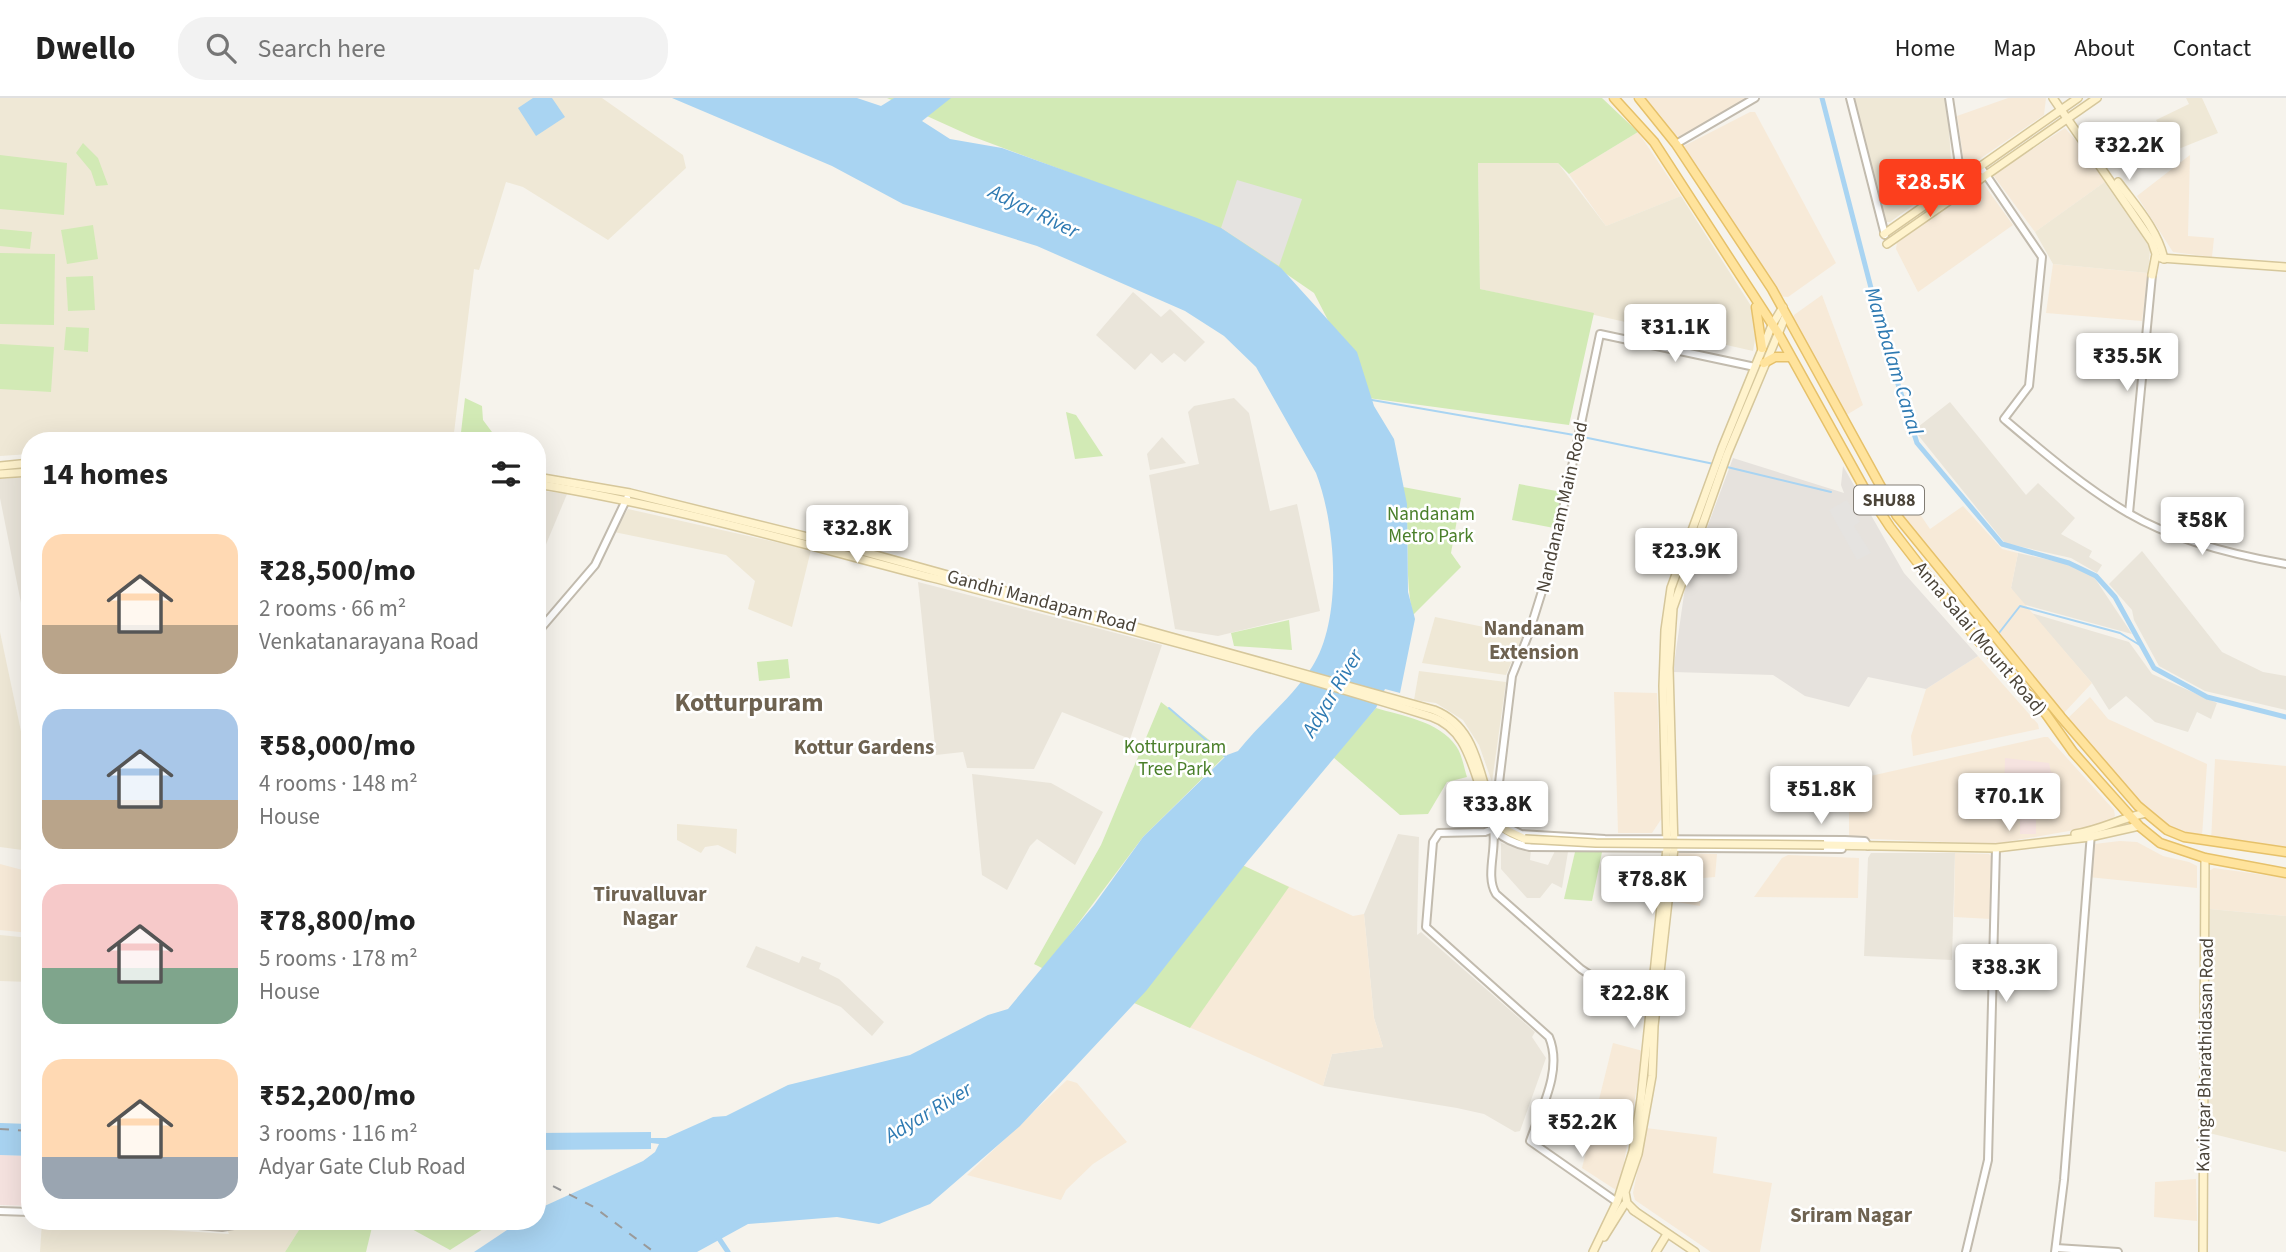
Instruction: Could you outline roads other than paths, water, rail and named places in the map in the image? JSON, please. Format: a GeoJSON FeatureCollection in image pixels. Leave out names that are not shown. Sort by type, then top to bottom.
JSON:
{"type":"FeatureCollection","features":[{"type":"Feature","properties":{"kind":"main road","name":"Anna Salai (Mount Road)"},"geometry":{"type":"LineString","coordinates":[[1614,98],[1654,142],[1778,333],[1887,523],[1977,639],[2046,714],[2073,752],[2139,826],[2160,844],[2205,858],[2286,873]]}},
{"type":"Feature","properties":{"kind":"main road","name":"Anna Salai (Mount Road)"},"geometry":{"type":"LineString","coordinates":[[1639,98],[1676,144],[1784,311],[1897,516],[1987,629],[2146,813],[2167,830],[2184,837],[2286,852]]}},
{"type":"Feature","properties":{"kind":"main road"},"geometry":{"type":"LineString","coordinates":[[2056,98],[2062,110],[2150,226],[2161,246],[2160,258],[2152,275]]}},
{"type":"Feature","properties":{"kind":"main road"},"geometry":{"type":"LineString","coordinates":[[1884,234],[2078,98]]}},
{"type":"Feature","properties":{"kind":"main road"},"geometry":{"type":"LineString","coordinates":[[1887,244],[2097,98]]}},
{"type":"Feature","properties":{"kind":"main road"},"geometry":{"type":"LineString","coordinates":[[2160,258],[2286,267]]}},
{"type":"Feature","properties":{"kind":"main road"},"geometry":{"type":"LineString","coordinates":[[1752,295],[1760,319],[1762,348]]}},
{"type":"Feature","properties":{"kind":"main road"},"geometry":{"type":"LineString","coordinates":[[1671,838],[1663,686],[1665,630],[1671,588],[1762,348],[1772,325],[1784,311]]}},
{"type":"Feature","properties":{"kind":"main road"},"geometry":{"type":"LineString","coordinates":[[1594,1252],[1620,1204],[1633,1151],[1651,1029],[1671,838],[1669,668],[1673,608],[1697,534],[1778,333],[1784,311]]}},
{"type":"Feature","properties":{"kind":"main road"},"geometry":{"type":"LineString","coordinates":[[1764,363],[1775,358],[1790,357]]}},
{"type":"Feature","properties":{"kind":"main road"},"geometry":{"type":"LineString","coordinates":[[0,466],[21,464]]}},
{"type":"Feature","properties":{"kind":"main road"},"geometry":{"type":"LineString","coordinates":[[0,474],[21,473]]}},
{"type":"Feature","properties":{"kind":"main road","name":"Gandhi Mandapam Road"},"geometry":{"type":"LineString","coordinates":[[546,479],[628,496],[1178,640],[1442,713],[1462,728],[1474,750],[1493,817],[1504,829],[1525,839],[1597,843],[1852,845]]}},
{"type":"Feature","properties":{"kind":"main road","name":"Gandhi Mandapam Road"},"geometry":{"type":"LineString","coordinates":[[546,485],[628,496]]}},
{"type":"Feature","properties":{"kind":"main road"},"geometry":{"type":"LineString","coordinates":[[1977,639],[1987,629]]}},
{"type":"Feature","properties":{"kind":"main road"},"geometry":{"type":"LineString","coordinates":[[1869,846],[1995,844],[2091,834],[2130,816],[2146,813]]}},
{"type":"Feature","properties":{"kind":"main road"},"geometry":{"type":"LineString","coordinates":[[1852,845],[1996,848],[2139,826]]}},
{"type":"Feature","properties":{"kind":"main road","name":"Kavingar Bharathidasan Road"},"geometry":{"type":"LineString","coordinates":[[2203,1252],[2205,858]]}},
{"type":"Feature","properties":{"kind":"main road"},"geometry":{"type":"LineString","coordinates":[[1651,1029],[1648,1100],[1638,1154],[1625,1192],[1627,1203],[1695,1252]]}},
{"type":"Feature","properties":{"kind":"main road"},"geometry":{"type":"LineString","coordinates":[[1620,1204],[1635,1211]]}},
{"type":"Feature","properties":{"kind":"main road"},"geometry":{"type":"LineString","coordinates":[[1656,1252],[1667,1234]]}},
{"type":"Feature","properties":{"kind":"street"},"geometry":{"type":"LineString","coordinates":[[1676,144],[1755,98]]}},
{"type":"Feature","properties":{"kind":"street"},"geometry":{"type":"LineString","coordinates":[[1850,98],[1887,244]]}},
{"type":"Feature","properties":{"kind":"street"},"geometry":{"type":"LineString","coordinates":[[1949,98],[1962,191]]}},
{"type":"Feature","properties":{"kind":"street"},"geometry":{"type":"LineString","coordinates":[[1980,166],[2042,257],[2029,386],[2004,419],[2040,450],[2129,513],[2212,546],[2286,564]]}},
{"type":"Feature","properties":{"kind":"street"},"geometry":{"type":"LineString","coordinates":[[2129,513],[2152,275]]}},
{"type":"Feature","properties":{"kind":"street","name":"Nandanam Main Road"},"geometry":{"type":"LineString","coordinates":[[1488,799],[1498,791],[1512,676],[1529,633],[1553,555],[1600,334],[1755,367]]}},
{"type":"Feature","properties":{"kind":"street"},"geometry":{"type":"LineString","coordinates":[[546,622],[595,565],[628,496]]}},
{"type":"Feature","properties":{"kind":"street"},"geometry":{"type":"LineString","coordinates":[[1488,799],[1495,841],[1492,881],[1496,894],[1591,976],[1615,989],[1646,994]]}},
{"type":"Feature","properties":{"kind":"street"},"geometry":{"type":"LineString","coordinates":[[1488,799],[1511,829],[1521,834],[1845,840],[1864,841],[1869,846]]}},
{"type":"Feature","properties":{"kind":"street"},"geometry":{"type":"LineString","coordinates":[[1493,829],[1510,843],[1530,847],[1846,849],[1852,845]]}},
{"type":"Feature","properties":{"kind":"street"},"geometry":{"type":"LineString","coordinates":[[1493,829],[1485,832],[1439,833],[1433,842],[1426,927],[1549,1037],[1555,1050],[1552,1078],[1530,1141],[1620,1204]]}},
{"type":"Feature","properties":{"kind":"street"},"geometry":{"type":"LineString","coordinates":[[2091,834],[2056,1250],[2118,1252]]}},
{"type":"Feature","properties":{"kind":"street"},"geometry":{"type":"LineString","coordinates":[[1966,1252],[1988,1160],[1996,848]]}},
{"type":"Feature","properties":{"kind":"street"},"geometry":{"type":"LineString","coordinates":[[0,1211],[21,1212]]}},
{"type":"Feature","properties":{"kind":"water"},"geometry":{"type":"Polygon","coordinates":[[[533,98],[552,98],[565,117],[536,136],[518,108],[533,98]]]}},
{"type":"Feature","properties":{"kind":"water","name":"Adyar River"},"geometry":{"type":"Polygon","coordinates":[[[672,98],[857,98],[881,106],[894,98],[951,98],[922,121],[950,139],[1002,148],[1197,218],[1221,228],[1281,268],[1357,352],[1374,406],[1394,439],[1407,504],[1408,592],[1415,619],[1400,693],[1385,689],[1376,708],[1247,862],[1146,991],[1020,1126],[930,1204],[879,1224],[837,1217],[748,1224],[697,1252],[474,1252],[507,1230],[546,1230],[546,1205],[643,1161],[655,1152],[659,1144],[651,1143],[651,1149],[546,1150],[546,1133],[651,1132],[651,1138],[666,1138],[713,1117],[726,1116],[788,1085],[910,1055],[988,1015],[1008,1009],[1094,905],[1143,837],[1227,755],[1238,751],[1295,690],[1312,667],[1322,647],[1329,624],[1333,572],[1332,545],[1323,494],[1316,473],[1256,367],[1224,336],[1185,311],[1037,246],[903,204],[832,166],[672,98]]]}},
{"type":"Feature","properties":{"kind":"water"},"geometry":{"type":"Polygon","coordinates":[[[0,1123],[21,1124],[21,1156],[0,1155],[0,1123]]]}},
{"type":"Feature","properties":{"kind":"waterway","name":"Mambalam Canal"},"geometry":{"type":"LineString","coordinates":[[1822,98],[1887,350],[1917,443],[2002,544],[2069,563],[2096,576],[2115,597],[2154,668],[2207,697],[2286,717]]}},
{"type":"Feature","properties":{"kind":"waterway"},"geometry":{"type":"LineString","coordinates":[[1372,400],[1574,435]]}},
{"type":"Feature","properties":{"kind":"waterway"},"geometry":{"type":"LineString","coordinates":[[1583,437],[1714,464]]}},
{"type":"Feature","properties":{"kind":"waterway"},"geometry":{"type":"LineString","coordinates":[[1727,467],[1831,492]]}},
{"type":"Feature","properties":{"kind":"waterway"},"geometry":{"type":"LineString","coordinates":[[1999,633],[2020,606],[2120,633],[2143,647]]}},
{"type":"Feature","properties":{"kind":"waterway"},"geometry":{"type":"LineString","coordinates":[[1169,708],[1227,758]]}},
{"type":"Feature","properties":{"kind":"waterway"},"geometry":{"type":"LineString","coordinates":[[716,1234],[728,1252]]}},
{"type":"Feature","properties":{"kind":"railway"},"geometry":{"type":"LineString","coordinates":[[0,1129],[21,1130]]}},
{"type":"Feature","properties":{"kind":"railway"},"geometry":{"type":"LineString","coordinates":[[546,1183],[594,1207],[654,1252]]}},
{"type":"Feature","properties":{"kind":"district","name":"Nandanam Extension"},"geometry":{"type":"Point","coordinates":[1534,640]}},
{"type":"Feature","properties":{"kind":"district","name":"Kotturpuram"},"geometry":{"type":"Point","coordinates":[749,702]}},
{"type":"Feature","properties":{"kind":"district","name":"Kottur Gardens"},"geometry":{"type":"Point","coordinates":[864,747]}},
{"type":"Feature","properties":{"kind":"district","name":"Tiruvalluvar Nagar"},"geometry":{"type":"Point","coordinates":[650,906]}},
{"type":"Feature","properties":{"kind":"district","name":"Sriram Nagar"},"geometry":{"type":"Point","coordinates":[1851,1215]}},
{"type":"Feature","properties":{"kind":"park label","name":"Nandanam Metro Park"},"geometry":{"type":"Point","coordinates":[1431,524]}},
{"type":"Feature","properties":{"kind":"park label","name":"Kotturpuram Tree Park"},"geometry":{"type":"Point","coordinates":[1175,757]}}]}
